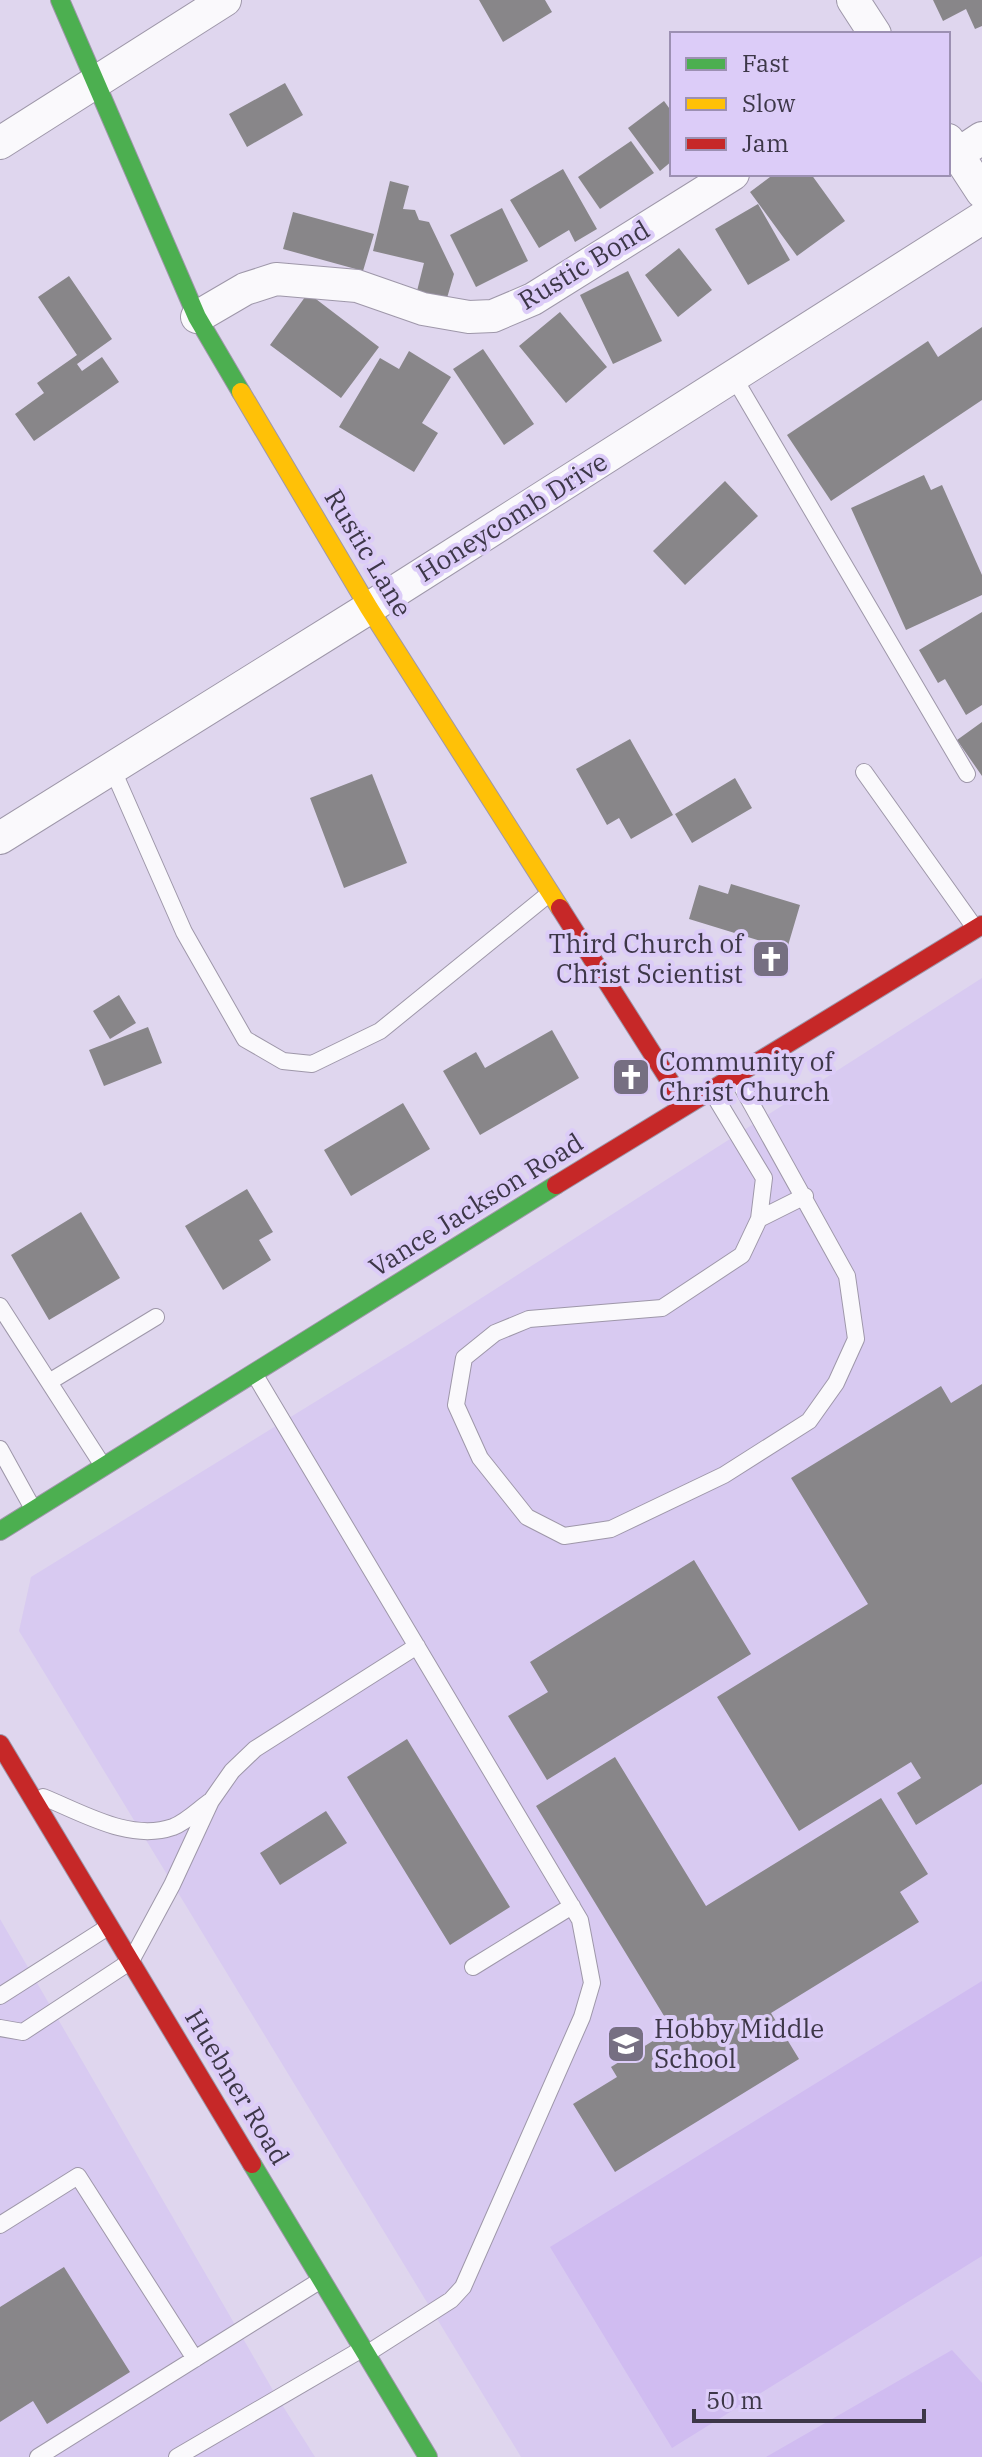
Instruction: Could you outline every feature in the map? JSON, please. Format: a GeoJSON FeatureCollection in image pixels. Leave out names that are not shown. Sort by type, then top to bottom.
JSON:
{"type":"FeatureCollection","features":[{"type":"Feature","properties":{"kind":"main road","name":"Rustic Lane"},"geometry":{"type":"LineString","coordinates":[[60,0],[197,317],[369,608],[685,1105]]}},
{"type":"Feature","properties":{"kind":"main road","name":"Vance Jackson Road"},"geometry":{"type":"LineString","coordinates":[[0,1531],[710,1089],[979,927]]}},
{"type":"Feature","properties":{"kind":"main road","name":"Huebner Road"},"geometry":{"type":"LineString","coordinates":[[0,1744],[428,2457]]}},
{"type":"Feature","properties":{"kind":"street"},"geometry":{"type":"LineString","coordinates":[[0,143],[225,0]]}},
{"type":"Feature","properties":{"kind":"street"},"geometry":{"type":"LineString","coordinates":[[853,0],[874,32]]}},
{"type":"Feature","properties":{"kind":"street"},"geometry":{"type":"LineString","coordinates":[[963,144],[982,192]]}},
{"type":"Feature","properties":{"kind":"street","name":"Rustic Bond"},"geometry":{"type":"LineString","coordinates":[[197,317],[245,289],[276,279],[357,286],[423,309],[469,317],[493,316],[533,299],[730,176]]}},
{"type":"Feature","properties":{"kind":"street","name":"Honeycomb Drive"},"geometry":{"type":"LineString","coordinates":[[0,838],[369,608],[982,218]]}},
{"type":"Feature","properties":{"kind":"lane"},"geometry":{"type":"LineString","coordinates":[[733,376],[967,774]]}},
{"type":"Feature","properties":{"kind":"lane"},"geometry":{"type":"LineString","coordinates":[[112,768],[184,932],[245,1039],[283,1061],[312,1064],[380,1031],[550,893]]}},
{"type":"Feature","properties":{"kind":"lane"},"geometry":{"type":"LineString","coordinates":[[864,772],[979,927]]}},
{"type":"Feature","properties":{"kind":"lane"},"geometry":{"type":"LineString","coordinates":[[710,1089],[764,1178],[759,1219],[742,1255],[662,1308],[529,1319],[495,1333],[464,1358],[456,1405],[480,1458],[527,1517],[564,1536],[611,1529],[724,1475],[809,1421],[836,1383],[856,1339],[847,1276],[736,1074]]}},
{"type":"Feature","properties":{"kind":"lane"},"geometry":{"type":"LineString","coordinates":[[759,1219],[805,1196]]}},
{"type":"Feature","properties":{"kind":"lane"},"geometry":{"type":"LineString","coordinates":[[0,1306],[104,1468]]}},
{"type":"Feature","properties":{"kind":"lane"},"geometry":{"type":"LineString","coordinates":[[49,1382],[156,1317]]}},
{"type":"Feature","properties":{"kind":"lane"},"geometry":{"type":"LineString","coordinates":[[177,2457],[451,2300],[463,2287],[582,2017],[592,1983],[580,1920],[255,1374]]}},
{"type":"Feature","properties":{"kind":"lane"},"geometry":{"type":"LineString","coordinates":[[0,1449],[34,1510]]}},
{"type":"Feature","properties":{"kind":"lane"},"geometry":{"type":"LineString","coordinates":[[0,2028],[23,2032],[131,1961],[172,1885],[211,1801],[232,1771],[255,1749],[417,1646]]}},
{"type":"Feature","properties":{"kind":"lane"},"geometry":{"type":"LineString","coordinates":[[29,1792],[117,1826],[145,1833],[175,1826],[211,1801]]}},
{"type":"Feature","properties":{"kind":"lane"},"geometry":{"type":"LineString","coordinates":[[473,1967],[572,1906]]}},
{"type":"Feature","properties":{"kind":"lane"},"geometry":{"type":"LineString","coordinates":[[0,1996],[110,1926]]}},
{"type":"Feature","properties":{"kind":"lane"},"geometry":{"type":"LineString","coordinates":[[0,2225],[78,2176],[195,2359]]}},
{"type":"Feature","properties":{"kind":"lane"},"geometry":{"type":"LineString","coordinates":[[38,2457],[322,2279]]}},
{"type":"Feature","properties":{"kind":"shaded area","name":"Hobby Middle School"},"geometry":{"type":"Polygon","coordinates":[[[982,978],[982,2457],[521,2457],[19,1631],[31,1577],[414,1341],[982,978]]]}},
{"type":"Feature","properties":{"kind":"shaded area"},"geometry":{"type":"Polygon","coordinates":[[[0,1919],[274,2392],[315,2457],[0,2457],[0,1919]]]}},
{"type":"Feature","properties":{"kind":"shaded area"},"geometry":{"type":"Polygon","coordinates":[[[982,1981],[982,2256],[672,2448],[550,2247],[982,1981]]]}},
{"type":"Feature","properties":{"kind":"shaded area"},"geometry":{"type":"Polygon","coordinates":[[[952,2350],[982,2383],[982,2457],[766,2457],[952,2350]]]}},
{"type":"Feature","properties":{"kind":"building"},"geometry":{"type":"Polygon","coordinates":[[[479,0],[545,0],[552,12],[503,42],[479,0]]]}},
{"type":"Feature","properties":{"kind":"building"},"geometry":{"type":"Polygon","coordinates":[[[933,0],[982,0],[982,26],[975,29],[966,9],[943,21],[933,0]]]}},
{"type":"Feature","properties":{"kind":"building"},"geometry":{"type":"Polygon","coordinates":[[[285,83],[303,115],[247,147],[229,114],[285,83]]]}},
{"type":"Feature","properties":{"kind":"building"},"geometry":{"type":"Polygon","coordinates":[[[664,101],[670,109],[670,163],[660,171],[628,128],[664,101]]]}},
{"type":"Feature","properties":{"kind":"building"},"geometry":{"type":"Polygon","coordinates":[[[631,141],[654,173],[600,209],[578,177],[631,141]]]}},
{"type":"Feature","properties":{"kind":"building"},"geometry":{"type":"Polygon","coordinates":[[[563,169],[597,229],[575,242],[569,230],[539,248],[510,200],[563,169]]]}},
{"type":"Feature","properties":{"kind":"building"},"geometry":{"type":"Polygon","coordinates":[[[771,176],[812,176],[845,221],[797,256],[750,192],[771,176]]]}},
{"type":"Feature","properties":{"kind":"building"},"geometry":{"type":"Polygon","coordinates":[[[390,181],[409,186],[403,209],[415,210],[419,220],[429,222],[454,274],[447,298],[417,291],[424,263],[373,251],[390,181]]]}},
{"type":"Feature","properties":{"kind":"building"},"geometry":{"type":"Polygon","coordinates":[[[758,204],[790,260],[748,285],[715,229],[758,204]]]}},
{"type":"Feature","properties":{"kind":"building"},"geometry":{"type":"Polygon","coordinates":[[[502,208],[528,261],[476,287],[450,235],[502,208]]]}},
{"type":"Feature","properties":{"kind":"building"},"geometry":{"type":"Polygon","coordinates":[[[293,212],[374,234],[363,271],[283,249],[293,212]]]}},
{"type":"Feature","properties":{"kind":"building"},"geometry":{"type":"Polygon","coordinates":[[[679,248],[712,290],[678,317],[645,275],[679,248]]]}},
{"type":"Feature","properties":{"kind":"building"},"geometry":{"type":"Polygon","coordinates":[[[628,271],[662,341],[613,364],[580,295],[628,271]]]}},
{"type":"Feature","properties":{"kind":"building"},"geometry":{"type":"Polygon","coordinates":[[[69,276],[112,339],[77,364],[82,371],[102,357],[119,382],[34,441],[15,414],[44,393],[37,383],[77,355],[38,297],[69,276]]]}},
{"type":"Feature","properties":{"kind":"building"},"geometry":{"type":"Polygon","coordinates":[[[308,293],[379,347],[341,398],[270,345],[308,293]]]}},
{"type":"Feature","properties":{"kind":"building"},"geometry":{"type":"Polygon","coordinates":[[[560,312],[607,367],[566,403],[519,346],[560,312]]]}},
{"type":"Feature","properties":{"kind":"building"},"geometry":{"type":"Polygon","coordinates":[[[982,327],[982,400],[831,501],[787,435],[928,341],[938,357],[982,327]]]}},
{"type":"Feature","properties":{"kind":"building"},"geometry":{"type":"Polygon","coordinates":[[[483,349],[534,424],[504,445],[453,369],[483,349]]]}},
{"type":"Feature","properties":{"kind":"building"},"geometry":{"type":"Polygon","coordinates":[[[409,351],[451,377],[422,423],[438,433],[414,472],[339,427],[380,358],[399,369],[409,351]]]}},
{"type":"Feature","properties":{"kind":"building"},"geometry":{"type":"Polygon","coordinates":[[[924,475],[931,490],[942,485],[982,575],[982,595],[906,630],[851,508],[924,475]]]}},
{"type":"Feature","properties":{"kind":"building"},"geometry":{"type":"Polygon","coordinates":[[[725,481],[758,516],[685,585],[653,551],[725,481]]]}},
{"type":"Feature","properties":{"kind":"building"},"geometry":{"type":"Polygon","coordinates":[[[982,612],[982,705],[966,715],[945,679],[938,683],[919,650],[982,612]]]}},
{"type":"Feature","properties":{"kind":"building"},"geometry":{"type":"Polygon","coordinates":[[[982,722],[982,776],[957,740],[982,722]]]}},
{"type":"Feature","properties":{"kind":"building"},"geometry":{"type":"Polygon","coordinates":[[[630,739],[673,815],[631,839],[619,818],[607,825],[576,769],[630,739]]]}},
{"type":"Feature","properties":{"kind":"building"},"geometry":{"type":"Polygon","coordinates":[[[372,774],[407,863],[344,888],[310,798],[372,774]]]}},
{"type":"Feature","properties":{"kind":"building"},"geometry":{"type":"Polygon","coordinates":[[[735,778],[752,808],[692,843],[675,814],[735,778]]]}},
{"type":"Feature","properties":{"kind":"building"},"geometry":{"type":"Polygon","coordinates":[[[731,884],[800,905],[787,949],[689,919],[699,885],[728,894],[731,884]]]}},
{"type":"Feature","properties":{"kind":"building"},"geometry":{"type":"Polygon","coordinates":[[[119,995],[136,1023],[110,1039],[93,1011],[119,995]]]}},
{"type":"Feature","properties":{"kind":"building"},"geometry":{"type":"Polygon","coordinates":[[[148,1027],[162,1063],[104,1086],[89,1050],[148,1027]]]}},
{"type":"Feature","properties":{"kind":"building"},"geometry":{"type":"Polygon","coordinates":[[[552,1030],[579,1078],[480,1135],[443,1071],[476,1052],[485,1068],[552,1030]]]}},
{"type":"Feature","properties":{"kind":"building"},"geometry":{"type":"Polygon","coordinates":[[[403,1103],[430,1149],[351,1196],[324,1150],[403,1103]]]}},
{"type":"Feature","properties":{"kind":"building"},"geometry":{"type":"Polygon","coordinates":[[[247,1189],[273,1232],[259,1240],[271,1260],[223,1290],[185,1226],[247,1189]]]}},
{"type":"Feature","properties":{"kind":"building"},"geometry":{"type":"Polygon","coordinates":[[[81,1212],[120,1278],[49,1320],[11,1255],[81,1212]]]}},
{"type":"Feature","properties":{"kind":"building"},"geometry":{"type":"Polygon","coordinates":[[[982,1384],[982,1784],[916,1825],[897,1793],[921,1778],[911,1762],[799,1831],[717,1697],[868,1604],[791,1478],[941,1386],[951,1403],[982,1384]]]}},
{"type":"Feature","properties":{"kind":"building"},"geometry":{"type":"Polygon","coordinates":[[[694,1560],[751,1654],[547,1780],[508,1716],[548,1692],[530,1662],[694,1560]]]}},
{"type":"Feature","properties":{"kind":"building"},"geometry":{"type":"Polygon","coordinates":[[[407,1739],[510,1907],[450,1945],[347,1777],[407,1739]]]}},
{"type":"Feature","properties":{"kind":"building"},"geometry":{"type":"Polygon","coordinates":[[[615,1757],[706,1906],[881,1798],[928,1874],[900,1892],[919,1922],[771,2013],[799,2059],[615,2172],[573,2104],[617,2077],[611,2067],[672,2029],[536,1806],[615,1757]]]}},
{"type":"Feature","properties":{"kind":"building"},"geometry":{"type":"Polygon","coordinates":[[[326,1811],[347,1843],[280,1885],[260,1853],[326,1811]]]}},
{"type":"Feature","properties":{"kind":"building"},"geometry":{"type":"Polygon","coordinates":[[[64,2267],[130,2372],[47,2424],[33,2401],[0,2422],[0,2307],[64,2267]]]}},
{"type":"Feature","properties":{"kind":"traffic: fast"},"geometry":{"type":"LineString","coordinates":[[60,0],[197,317],[241,392]]}},
{"type":"Feature","properties":{"kind":"traffic: fast"},"geometry":{"type":"LineString","coordinates":[[0,1531],[556,1185]]}},
{"type":"Feature","properties":{"kind":"traffic: fast"},"geometry":{"type":"LineString","coordinates":[[252,2164],[428,2457]]}},
{"type":"Feature","properties":{"kind":"traffic: slow"},"geometry":{"type":"LineString","coordinates":[[241,392],[369,608],[560,908]]}},
{"type":"Feature","properties":{"kind":"traffic: jam"},"geometry":{"type":"LineString","coordinates":[[560,908],[685,1105]]}},
{"type":"Feature","properties":{"kind":"traffic: jam"},"geometry":{"type":"LineString","coordinates":[[556,1185],[982,925]]}},
{"type":"Feature","properties":{"kind":"traffic: jam"},"geometry":{"type":"LineString","coordinates":[[0,1744],[252,2164]]}},
{"type":"Feature","properties":{"kind":"place","name":"Third Church of Christ Scientist"},"geometry":{"type":"Point","coordinates":[771,959]}},
{"type":"Feature","properties":{"kind":"place","name":"Community of Christ Church"},"geometry":{"type":"Point","coordinates":[631,1077]}},
{"type":"Feature","properties":{"kind":"place","name":"Hobby Middle School"},"geometry":{"type":"Point","coordinates":[626,2044]}}]}
